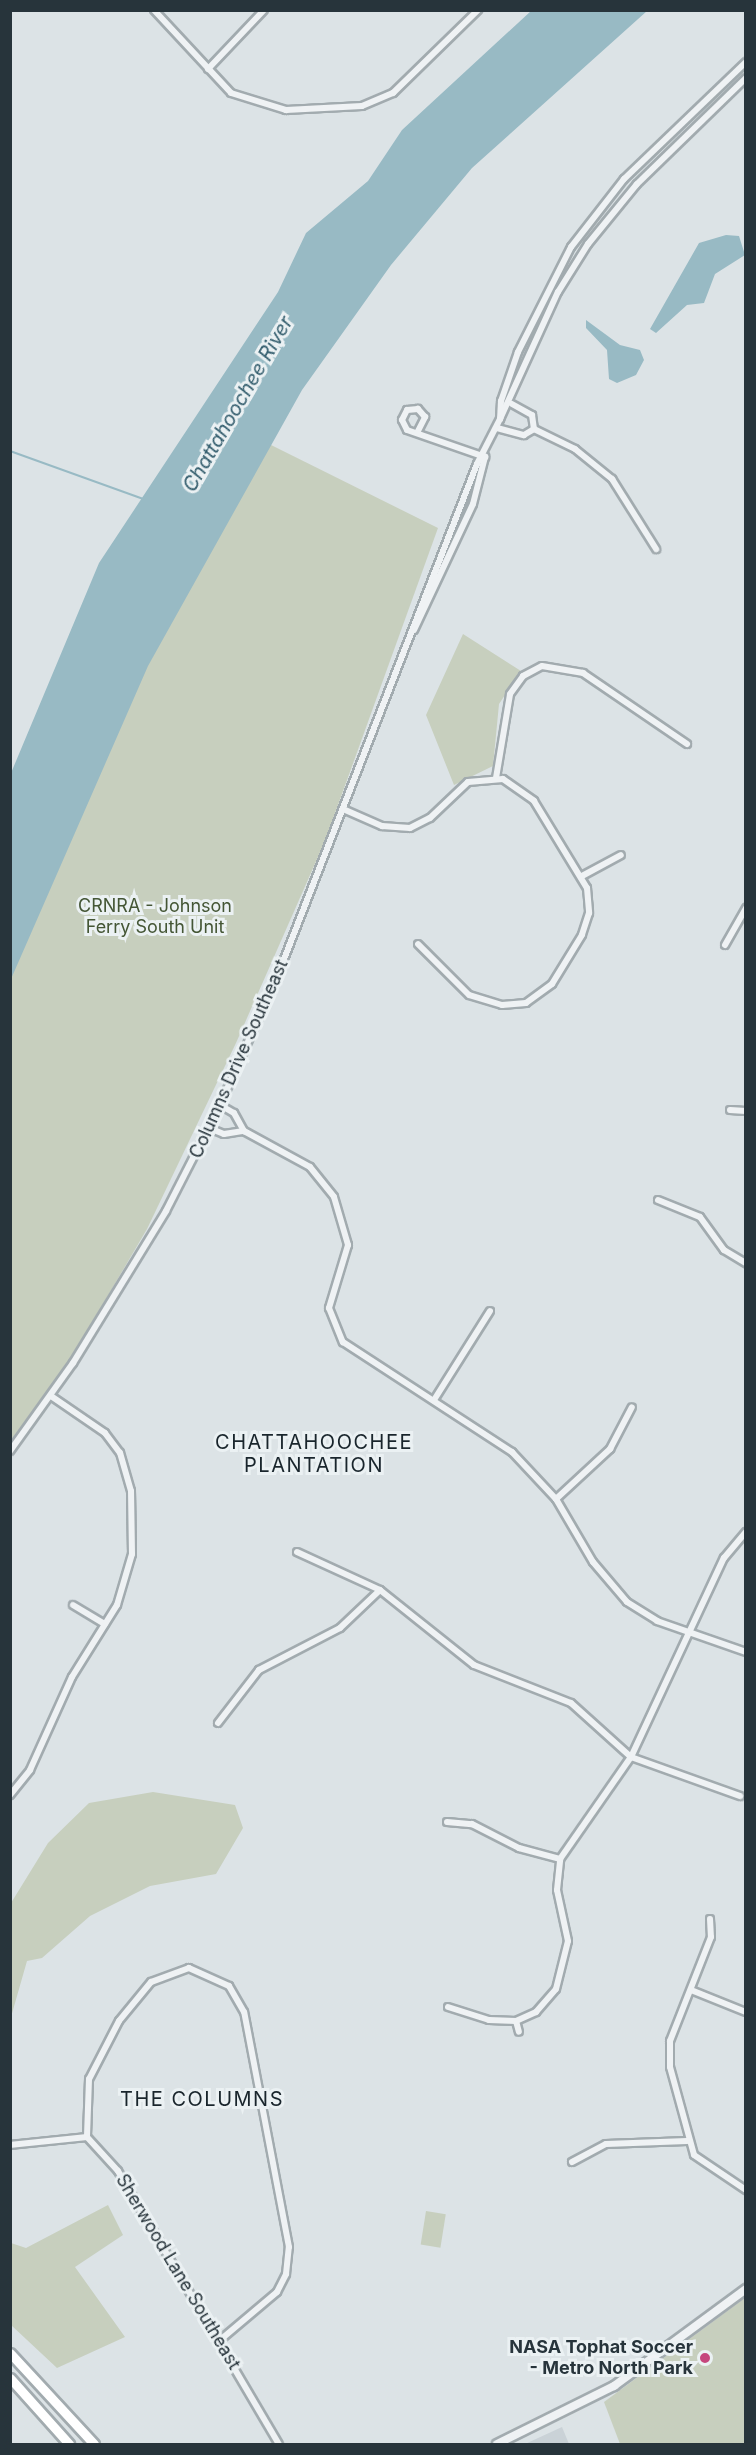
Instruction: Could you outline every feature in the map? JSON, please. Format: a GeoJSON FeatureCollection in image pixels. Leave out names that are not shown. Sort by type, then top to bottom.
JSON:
{"type":"FeatureCollection","features":[{"type":"Feature","properties":{"kind":"main road"},"geometry":{"type":"LineString","coordinates":[[10,2353],[94,2445]]}},
{"type":"Feature","properties":{"kind":"main road"},"geometry":{"type":"LineString","coordinates":[[10,2378],[69,2445]]}},
{"type":"Feature","properties":{"kind":"street"},"geometry":{"type":"LineString","coordinates":[[154,10],[231,93],[267,108],[362,106],[408,82],[478,10]]}},
{"type":"Feature","properties":{"kind":"street"},"geometry":{"type":"LineString","coordinates":[[208,69],[264,10]]}},
{"type":"Feature","properties":{"kind":"street","name":"Columns Drive Southeast"},"geometry":{"type":"LineString","coordinates":[[410,638],[473,504],[485,457],[500,419],[501,401],[518,352],[570,248],[624,179],[746,62]]}},
{"type":"Feature","properties":{"kind":"street","name":"Columns Drive Southeast"},"geometry":{"type":"LineString","coordinates":[[500,419],[512,404],[558,292],[588,244],[637,184],[746,78]]}},
{"type":"Feature","properties":{"kind":"street"},"geometry":{"type":"LineString","coordinates":[[512,404],[532,415],[534,429]]}},
{"type":"Feature","properties":{"kind":"street"},"geometry":{"type":"LineString","coordinates":[[497,428],[524,435],[534,429]]}},
{"type":"Feature","properties":{"kind":"street"},"geometry":{"type":"LineString","coordinates":[[534,429],[575,449],[612,479],[656,549]]}},
{"type":"Feature","properties":{"kind":"street"},"geometry":{"type":"LineString","coordinates":[[418,431],[485,457]]}},
{"type":"Feature","properties":{"kind":"street","name":"Columns Drive Southeast"},"geometry":{"type":"LineString","coordinates":[[10,1451],[51,1396],[166,1211],[220,1105],[343,809],[477,464],[485,457]]}},
{"type":"Feature","properties":{"kind":"street"},"geometry":{"type":"LineString","coordinates":[[496,778],[510,693],[523,676],[542,666],[569,666],[583,673],[687,744]]}},
{"type":"Feature","properties":{"kind":"street"},"geometry":{"type":"LineString","coordinates":[[343,809],[387,827],[410,828],[430,818],[468,782],[496,778],[527,792],[582,876],[590,902],[585,929],[552,984],[526,1003],[502,1005],[469,995],[418,944]]}},
{"type":"Feature","properties":{"kind":"street"},"geometry":{"type":"LineString","coordinates":[[582,876],[621,855]]}},
{"type":"Feature","properties":{"kind":"street"},"geometry":{"type":"LineString","coordinates":[[725,945],[746,908]]}},
{"type":"Feature","properties":{"kind":"street"},"geometry":{"type":"LineString","coordinates":[[220,1105],[234,1113],[244,1131],[301,1160],[334,1197],[348,1245],[330,1298],[336,1334],[349,1348],[434,1400],[512,1452],[556,1498],[616,1592],[640,1612],[746,1652]]}},
{"type":"Feature","properties":{"kind":"street"},"geometry":{"type":"LineString","coordinates":[[730,1110],[746,1111]]}},
{"type":"Feature","properties":{"kind":"street"},"geometry":{"type":"LineString","coordinates":[[209,1128],[224,1134],[244,1131]]}},
{"type":"Feature","properties":{"kind":"street"},"geometry":{"type":"LineString","coordinates":[[658,1200],[700,1217],[724,1250],[746,1263]]}},
{"type":"Feature","properties":{"kind":"street"},"geometry":{"type":"LineString","coordinates":[[434,1400],[490,1311]]}},
{"type":"Feature","properties":{"kind":"street"},"geometry":{"type":"LineString","coordinates":[[10,1795],[30,1770],[72,1677],[105,1624],[131,1563],[129,1478],[105,1433],[51,1396]]}},
{"type":"Feature","properties":{"kind":"street"},"geometry":{"type":"LineString","coordinates":[[556,1498],[610,1449],[632,1407]]}},
{"type":"Feature","properties":{"kind":"street"},"geometry":{"type":"LineString","coordinates":[[448,2007],[489,2020],[516,2020],[551,1997],[565,1963],[568,1941],[557,1890],[560,1859],[631,1757],[724,1558],[746,1532]]}},
{"type":"Feature","properties":{"kind":"street"},"geometry":{"type":"LineString","coordinates":[[297,1552],[380,1590],[474,1665],[571,1703],[631,1757],[740,1796]]}},
{"type":"Feature","properties":{"kind":"street"},"geometry":{"type":"LineString","coordinates":[[218,1723],[259,1670],[340,1628],[380,1590]]}},
{"type":"Feature","properties":{"kind":"street"},"geometry":{"type":"LineString","coordinates":[[72,1605],[105,1624]]}},
{"type":"Feature","properties":{"kind":"street"},"geometry":{"type":"LineString","coordinates":[[447,1822],[472,1824],[519,1848],[560,1859]]}},
{"type":"Feature","properties":{"kind":"street"},"geometry":{"type":"LineString","coordinates":[[710,1919],[711,1937],[669,2049],[687,2142],[700,2162],[746,2190]]}},
{"type":"Feature","properties":{"kind":"street"},"geometry":{"type":"LineString","coordinates":[[10,2145],[87,2137],[90,2079],[133,1997],[182,1968],[222,1981],[234,1990],[248,2025],[289,2247],[286,2274],[277,2292],[219,2341]]}},
{"type":"Feature","properties":{"kind":"street"},"geometry":{"type":"LineString","coordinates":[[691,1990],[746,2012]]}},
{"type":"Feature","properties":{"kind":"street"},"geometry":{"type":"LineString","coordinates":[[516,2020],[519,2032]]}},
{"type":"Feature","properties":{"kind":"street","name":"Sherwood Lane Southeast"},"geometry":{"type":"LineString","coordinates":[[87,2137],[118,2171],[279,2445]]}},
{"type":"Feature","properties":{"kind":"street"},"geometry":{"type":"LineString","coordinates":[[572,2162],[606,2144],[687,2142]]}},
{"type":"Feature","properties":{"kind":"street"},"geometry":{"type":"LineString","coordinates":[[497,2445],[614,2386],[746,2289]]}},
{"type":"Feature","properties":{"kind":"shaded area"},"geometry":{"type":"Polygon","coordinates":[[[562,2427],[569,2444],[525,2444],[562,2427]]]}},
{"type":"Feature","properties":{"kind":"green space","name":"CRNRA - Johnson Ferry South Unit"},"geometry":{"type":"Polygon","coordinates":[[[265,442],[438,528],[325,841],[236,1043],[147,1229],[69,1362],[11,1440],[11,936],[49,849],[265,442]]]}},
{"type":"Feature","properties":{"kind":"green space"},"geometry":{"type":"Polygon","coordinates":[[[463,634],[521,671],[499,704],[493,766],[454,785],[426,715],[463,634]]]}},
{"type":"Feature","properties":{"kind":"green space"},"geometry":{"type":"Polygon","coordinates":[[[153,1792],[235,1805],[243,1828],[216,1874],[150,1886],[90,1916],[42,1958],[27,1961],[11,2017],[11,1903],[48,1843],[89,1803],[153,1792]]]}},
{"type":"Feature","properties":{"kind":"green space"},"geometry":{"type":"Polygon","coordinates":[[[108,2205],[123,2235],[75,2267],[125,2337],[57,2368],[11,2325],[11,2243],[26,2248],[108,2205]]]}},
{"type":"Feature","properties":{"kind":"green space"},"geometry":{"type":"Polygon","coordinates":[[[426,2211],[446,2214],[440,2248],[421,2245],[426,2211]]]}},
{"type":"Feature","properties":{"kind":"green space","name":"NASA Tophat Soccer - Metro North Park"},"geometry":{"type":"Polygon","coordinates":[[[745,2298],[745,2444],[620,2444],[604,2402],[745,2298]]]}},
{"type":"Feature","properties":{"kind":"water","name":"Chattahoochee River"},"geometry":{"type":"Polygon","coordinates":[[[531,11],[647,11],[472,168],[391,265],[302,390],[148,666],[11,979],[11,773],[99,563],[278,292],[306,233],[368,181],[402,130],[531,11]]]}},
{"type":"Feature","properties":{"kind":"water"},"geometry":{"type":"Polygon","coordinates":[[[726,235],[739,236],[745,255],[715,274],[704,303],[687,305],[656,333],[650,329],[699,243],[726,235]]]}},
{"type":"Feature","properties":{"kind":"water"},"geometry":{"type":"Polygon","coordinates":[[[586,320],[620,345],[640,350],[644,360],[636,375],[617,383],[609,379],[607,350],[586,328],[586,320]]]}},
{"type":"Feature","properties":{"kind":"waterway"},"geometry":{"type":"LineString","coordinates":[[10,451],[143,499]]}},
{"type":"Feature","properties":{"kind":"place","name":"NASA Tophat Soccer - Metro North Park"},"geometry":{"type":"Point","coordinates":[705,2358]}},
{"type":"Feature","properties":{"kind":"district","name":"CHATTAHOOCHEE PLANTATION"},"geometry":{"type":"Point","coordinates":[314,1454]}},
{"type":"Feature","properties":{"kind":"district","name":"THE COLUMNS"},"geometry":{"type":"Point","coordinates":[202,2099]}}]}
